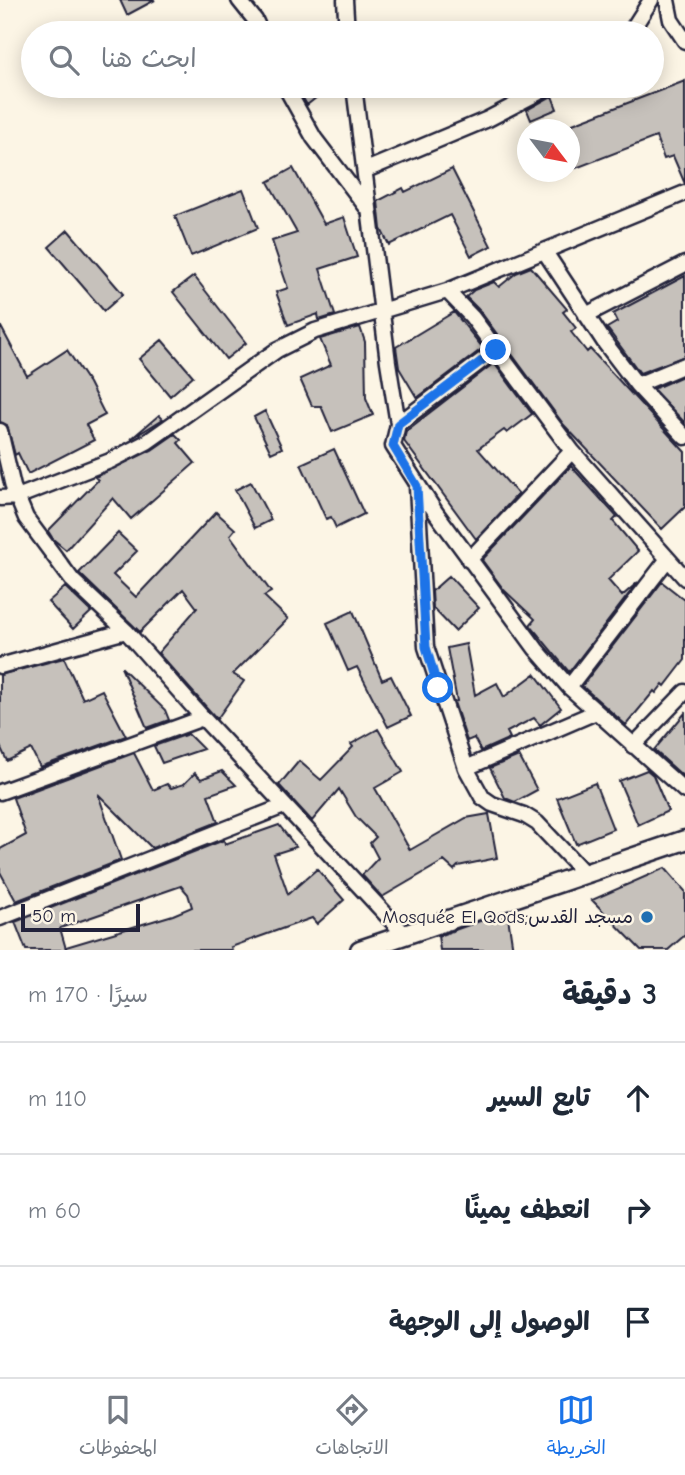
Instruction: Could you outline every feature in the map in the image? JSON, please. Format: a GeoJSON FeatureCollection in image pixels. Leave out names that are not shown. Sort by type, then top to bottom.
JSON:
{"type":"FeatureCollection","features":[{"type":"Feature","properties":{"kind":"street"},"geometry":{"type":"LineString","coordinates":[[239,0],[255,21]]}},
{"type":"Feature","properties":{"kind":"street"},"geometry":{"type":"LineString","coordinates":[[345,0],[346,21]]}},
{"type":"Feature","properties":{"kind":"street"},"geometry":{"type":"LineString","coordinates":[[667,0],[671,20]]}},
{"type":"Feature","properties":{"kind":"street"},"geometry":{"type":"LineString","coordinates":[[638,21],[650,1],[671,20],[685,41]]}},
{"type":"Feature","properties":{"kind":"street"},"geometry":{"type":"LineString","coordinates":[[292,98],[314,138],[369,209]]}},
{"type":"Feature","properties":{"kind":"street"},"geometry":{"type":"LineString","coordinates":[[356,98],[398,424],[393,446],[417,486],[469,560],[569,687],[685,791]]}},
{"type":"Feature","properties":{"kind":"street"},"geometry":{"type":"LineString","coordinates":[[366,170],[488,119],[528,98]]}},
{"type":"Feature","properties":{"kind":"street"},"geometry":{"type":"LineString","coordinates":[[0,498],[17,497],[110,461],[147,442],[277,350],[315,331],[447,291],[685,192]]}},
{"type":"Feature","properties":{"kind":"street"},"geometry":{"type":"LineString","coordinates":[[545,252],[586,315],[637,385],[685,438]]}},
{"type":"Feature","properties":{"kind":"street"},"geometry":{"type":"LineString","coordinates":[[586,315],[685,264]]}},
{"type":"Feature","properties":{"kind":"street"},"geometry":{"type":"LineString","coordinates":[[447,291],[472,317],[572,451],[685,578]]}},
{"type":"Feature","properties":{"kind":"street"},"geometry":{"type":"LineString","coordinates":[[398,424],[496,350]]}},
{"type":"Feature","properties":{"kind":"street"},"geometry":{"type":"LineString","coordinates":[[637,385],[685,365]]}},
{"type":"Feature","properties":{"kind":"street"},"geometry":{"type":"LineString","coordinates":[[0,432],[17,497],[26,518],[72,580],[126,631],[405,935]]}},
{"type":"Feature","properties":{"kind":"street"},"geometry":{"type":"LineString","coordinates":[[469,560],[572,451]]}},
{"type":"Feature","properties":{"kind":"street"},"geometry":{"type":"LineString","coordinates":[[417,486],[426,647],[466,768],[482,797],[537,823],[585,874]]}},
{"type":"Feature","properties":{"kind":"street"},"geometry":{"type":"LineString","coordinates":[[569,687],[667,560]]}},
{"type":"Feature","properties":{"kind":"street"},"geometry":{"type":"LineString","coordinates":[[0,667],[126,631]]}},
{"type":"Feature","properties":{"kind":"street"},"geometry":{"type":"LineString","coordinates":[[633,746],[685,692]]}},
{"type":"Feature","properties":{"kind":"street"},"geometry":{"type":"LineString","coordinates":[[466,768],[596,712]]}},
{"type":"Feature","properties":{"kind":"street"},"geometry":{"type":"LineString","coordinates":[[0,792],[203,718]]}},
{"type":"Feature","properties":{"kind":"street"},"geometry":{"type":"LineString","coordinates":[[0,918],[285,806]]}},
{"type":"Feature","properties":{"kind":"street"},"geometry":{"type":"LineString","coordinates":[[360,950],[685,840]]}},
{"type":"Feature","properties":{"kind":"building"},"geometry":{"type":"Polygon","coordinates":[[[120,0],[155,0],[127,15],[120,0]]]}},
{"type":"Feature","properties":{"kind":"building"},"geometry":{"type":"Polygon","coordinates":[[[685,81],[685,184],[673,156],[664,159],[656,137],[580,166],[580,121],[641,98],[664,98],[664,89],[685,81]]]}},
{"type":"Feature","properties":{"kind":"building"},"geometry":{"type":"Polygon","coordinates":[[[303,98],[316,98],[307,105],[303,98]]]}},
{"type":"Feature","properties":{"kind":"building"},"geometry":{"type":"Polygon","coordinates":[[[553,98],[557,109],[531,119],[527,110],[553,98]]]}},
{"type":"Feature","properties":{"kind":"building"},"geometry":{"type":"Polygon","coordinates":[[[293,168],[324,224],[344,217],[357,257],[320,269],[335,315],[319,320],[318,314],[288,325],[276,292],[288,288],[272,241],[297,233],[268,182],[293,168]]]}},
{"type":"Feature","properties":{"kind":"building"},"geometry":{"type":"Polygon","coordinates":[[[452,169],[491,246],[471,256],[450,215],[389,245],[381,229],[378,201],[403,188],[405,192],[452,169]]]}},
{"type":"Feature","properties":{"kind":"building"},"geometry":{"type":"Polygon","coordinates":[[[243,189],[258,228],[191,256],[175,216],[243,189]]]}},
{"type":"Feature","properties":{"kind":"building"},"geometry":{"type":"Polygon","coordinates":[[[68,230],[123,294],[104,311],[49,247],[68,230]]]}},
{"type":"Feature","properties":{"kind":"building"},"geometry":{"type":"Polygon","coordinates":[[[531,267],[567,309],[563,312],[576,328],[571,332],[587,352],[590,349],[685,452],[685,507],[662,529],[564,425],[480,311],[466,297],[474,290],[494,282],[499,287],[516,273],[531,267]]]}},
{"type":"Feature","properties":{"kind":"building"},"geometry":{"type":"Polygon","coordinates":[[[194,276],[246,343],[226,359],[173,292],[194,276]]]}},
{"type":"Feature","properties":{"kind":"building"},"geometry":{"type":"Polygon","coordinates":[[[685,276],[685,356],[640,373],[607,328],[617,322],[613,314],[685,276]]]}},
{"type":"Feature","properties":{"kind":"building"},"geometry":{"type":"Polygon","coordinates":[[[454,312],[483,348],[417,398],[399,368],[396,347],[454,312]]]}},
{"type":"Feature","properties":{"kind":"building"},"geometry":{"type":"Polygon","coordinates":[[[0,325],[27,376],[67,350],[89,383],[105,415],[86,425],[94,440],[28,474],[18,453],[15,455],[7,425],[0,422],[0,325]]]}},
{"type":"Feature","properties":{"kind":"building"},"geometry":{"type":"Polygon","coordinates":[[[360,327],[365,342],[366,398],[373,415],[332,432],[321,406],[312,406],[300,379],[331,365],[320,339],[360,327]]]}},
{"type":"Feature","properties":{"kind":"building"},"geometry":{"type":"Polygon","coordinates":[[[162,340],[193,376],[170,396],[139,359],[162,340]]]}},
{"type":"Feature","properties":{"kind":"building"},"geometry":{"type":"Polygon","coordinates":[[[494,363],[532,414],[507,433],[504,430],[478,449],[518,494],[476,539],[404,441],[406,431],[494,363]]]}},
{"type":"Feature","properties":{"kind":"building"},"geometry":{"type":"Polygon","coordinates":[[[685,375],[685,423],[653,389],[685,375]]]}},
{"type":"Feature","properties":{"kind":"building"},"geometry":{"type":"Polygon","coordinates":[[[265,411],[282,448],[271,453],[254,417],[265,411]]]}},
{"type":"Feature","properties":{"kind":"building"},"geometry":{"type":"Polygon","coordinates":[[[159,415],[163,419],[131,439],[159,415]]]}},
{"type":"Feature","properties":{"kind":"building"},"geometry":{"type":"Polygon","coordinates":[[[175,434],[181,440],[178,443],[195,463],[131,519],[113,498],[66,550],[53,539],[48,531],[98,480],[95,477],[152,450],[175,434]]]}},
{"type":"Feature","properties":{"kind":"building"},"geometry":{"type":"Polygon","coordinates":[[[334,449],[364,514],[336,528],[331,517],[326,519],[301,464],[334,449]]]}},
{"type":"Feature","properties":{"kind":"building"},"geometry":{"type":"Polygon","coordinates":[[[571,466],[617,517],[613,521],[638,551],[608,580],[622,596],[638,582],[569,672],[530,625],[535,619],[504,590],[482,560],[571,466]]]}},
{"type":"Feature","properties":{"kind":"building"},"geometry":{"type":"Polygon","coordinates":[[[251,482],[271,520],[255,528],[235,490],[251,482]]]}},
{"type":"Feature","properties":{"kind":"building"},"geometry":{"type":"Polygon","coordinates":[[[216,512],[235,529],[230,535],[271,592],[264,596],[288,619],[233,674],[244,681],[217,719],[158,653],[197,608],[183,589],[140,632],[79,573],[118,533],[137,551],[113,575],[136,597],[216,512]]]}},
{"type":"Feature","properties":{"kind":"building"},"geometry":{"type":"Polygon","coordinates":[[[449,576],[479,608],[455,631],[433,608],[432,591],[449,576]]]}},
{"type":"Feature","properties":{"kind":"building"},"geometry":{"type":"Polygon","coordinates":[[[662,582],[685,600],[685,660],[665,686],[663,684],[656,693],[654,691],[626,725],[582,686],[662,582]]]}},
{"type":"Feature","properties":{"kind":"building"},"geometry":{"type":"Polygon","coordinates":[[[65,587],[91,612],[73,629],[48,602],[65,587]]]}},
{"type":"Feature","properties":{"kind":"building"},"geometry":{"type":"Polygon","coordinates":[[[353,611],[382,680],[391,676],[411,716],[388,727],[357,667],[348,671],[327,623],[353,611]]]}},
{"type":"Feature","properties":{"kind":"building"},"geometry":{"type":"Polygon","coordinates":[[[466,644],[475,695],[497,683],[504,697],[535,674],[561,708],[540,725],[534,718],[507,732],[510,738],[481,751],[474,738],[467,741],[454,702],[457,701],[447,648],[466,644]]]}},
{"type":"Feature","properties":{"kind":"building"},"geometry":{"type":"Polygon","coordinates":[[[64,658],[83,699],[102,690],[126,736],[40,767],[31,749],[7,761],[0,746],[0,675],[64,658]]]}},
{"type":"Feature","properties":{"kind":"building"},"geometry":{"type":"Polygon","coordinates":[[[121,667],[165,710],[169,720],[147,728],[121,667]]]}},
{"type":"Feature","properties":{"kind":"building"},"geometry":{"type":"Polygon","coordinates":[[[685,713],[685,778],[654,750],[685,713]]]}},
{"type":"Feature","properties":{"kind":"building"},"geometry":{"type":"Polygon","coordinates":[[[378,729],[403,772],[375,788],[410,850],[466,818],[489,814],[497,858],[458,866],[454,870],[444,861],[382,897],[362,875],[378,858],[370,843],[376,837],[356,817],[339,789],[312,821],[279,785],[299,761],[321,780],[353,747],[351,744],[378,729]]]}},
{"type":"Feature","properties":{"kind":"building"},"geometry":{"type":"Polygon","coordinates":[[[188,734],[203,749],[162,763],[154,746],[188,734]]]}},
{"type":"Feature","properties":{"kind":"building"},"geometry":{"type":"Polygon","coordinates":[[[134,753],[153,790],[167,784],[171,788],[184,784],[195,773],[201,779],[222,771],[236,785],[208,795],[218,822],[152,848],[98,794],[121,860],[16,901],[0,872],[0,849],[26,835],[13,798],[134,753]]]}},
{"type":"Feature","properties":{"kind":"building"},"geometry":{"type":"Polygon","coordinates":[[[519,756],[537,790],[515,802],[505,798],[490,768],[519,756]]]}},
{"type":"Feature","properties":{"kind":"building"},"geometry":{"type":"Polygon","coordinates":[[[647,770],[653,775],[668,811],[638,825],[619,781],[647,770]]]}},
{"type":"Feature","properties":{"kind":"building"},"geometry":{"type":"Polygon","coordinates":[[[595,783],[613,829],[576,844],[557,798],[595,783]]]}},
{"type":"Feature","properties":{"kind":"building"},"geometry":{"type":"Polygon","coordinates":[[[279,825],[296,847],[274,854],[288,894],[317,869],[344,900],[317,924],[312,918],[231,947],[232,950],[26,950],[15,922],[224,840],[225,844],[279,825]],[[181,886],[60,928],[66,949],[192,907],[188,894],[181,886]]]}},
{"type":"Feature","properties":{"kind":"building","name":"Mosquée El Qods;مسجد القدس"},"geometry":{"type":"Polygon","coordinates":[[[665,868],[685,891],[685,935],[668,950],[641,950],[592,900],[665,868]]]}},
{"type":"Feature","properties":{"kind":"building"},"geometry":{"type":"Polygon","coordinates":[[[508,917],[513,950],[440,950],[438,936],[480,921],[508,917]]]}},
{"type":"Feature","properties":{"kind":"place","name":"Mosquée El Qods;مسجد القدس"},"geometry":{"type":"Point","coordinates":[647,917]}},
{"type":"Feature","properties":{"kind":"route"},"geometry":{"type":"LineString","coordinates":[[438,688],[426,647],[417,486],[392,441],[398,424],[496,350]]}}]}
